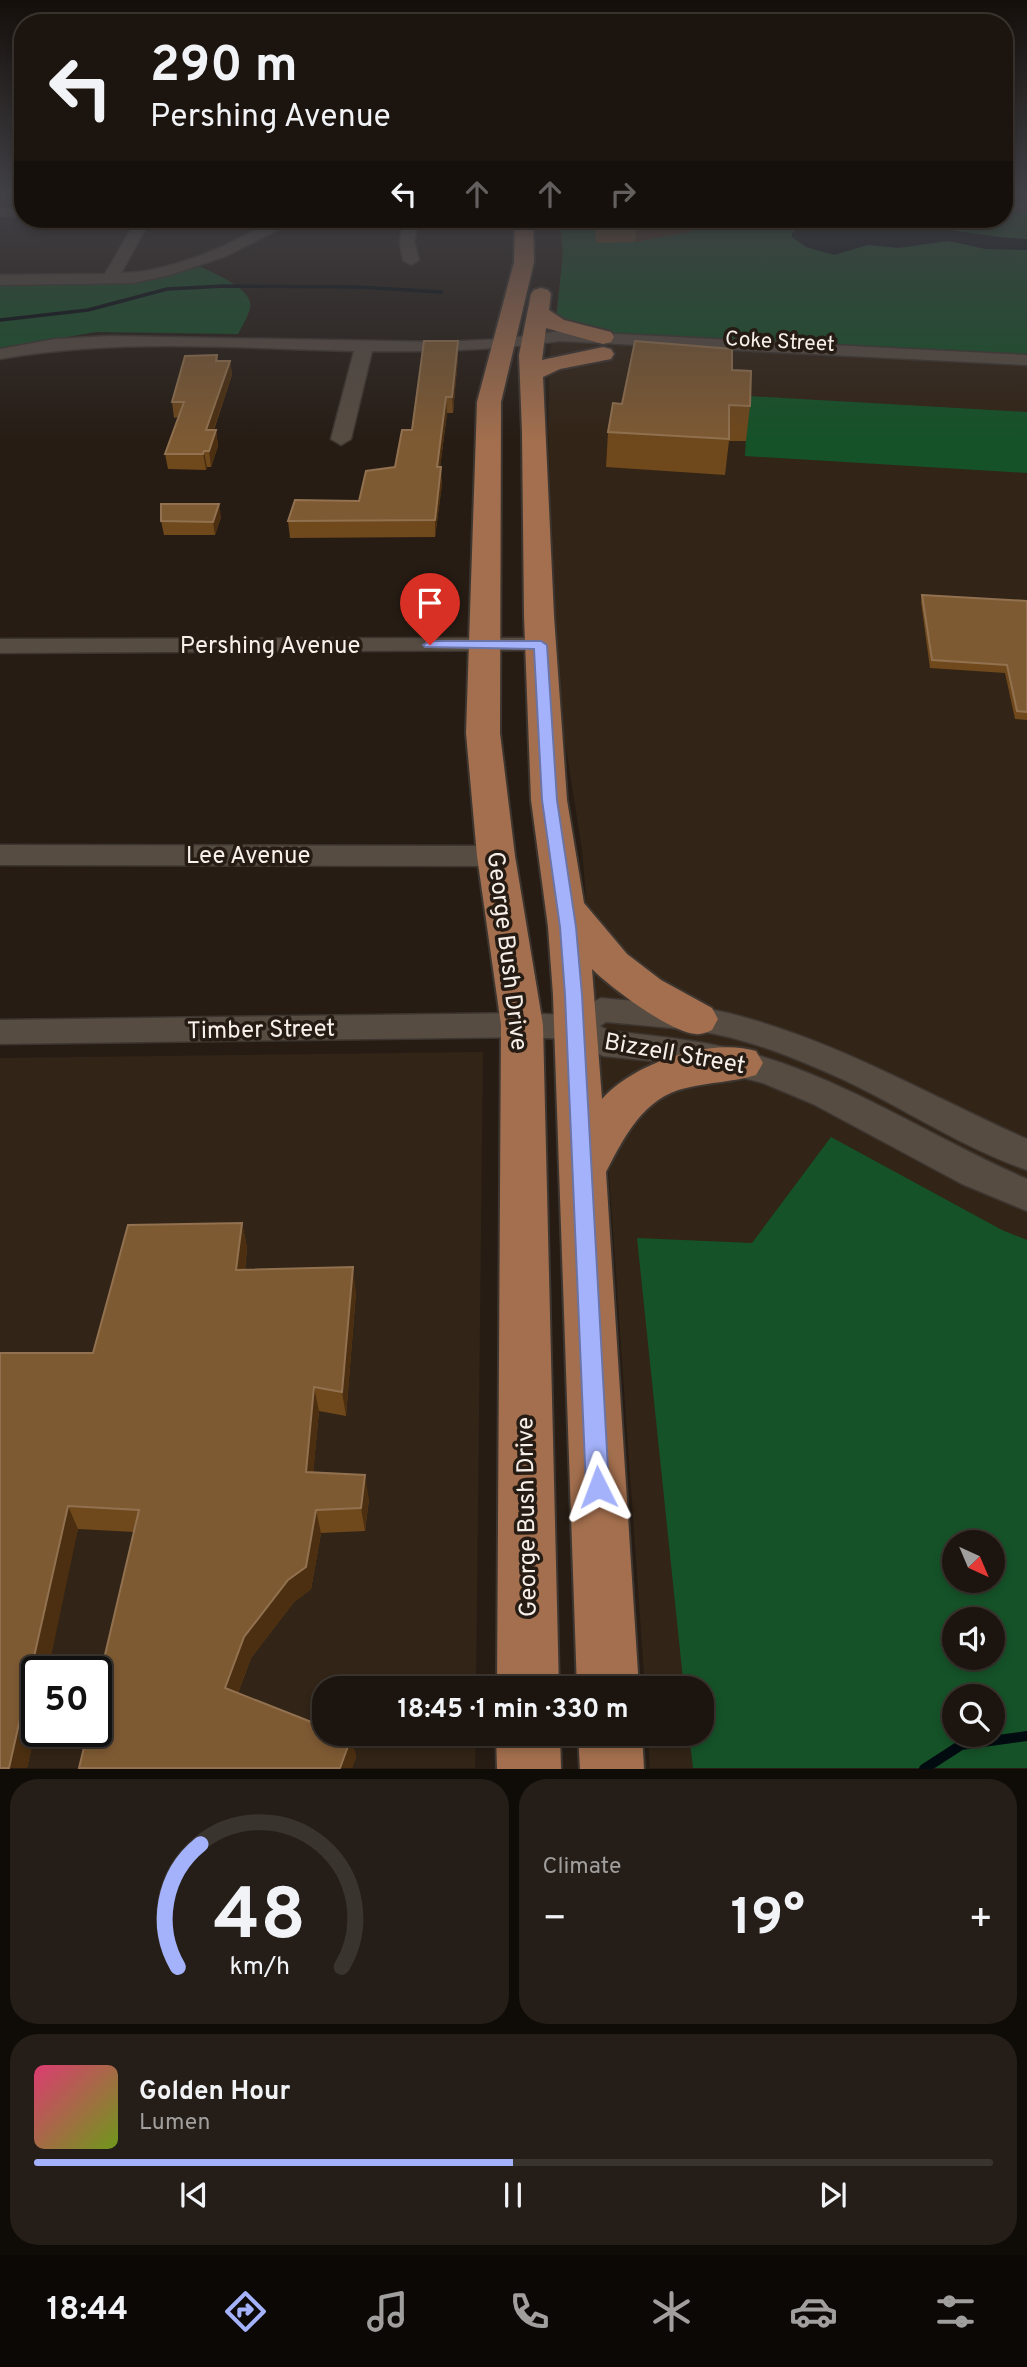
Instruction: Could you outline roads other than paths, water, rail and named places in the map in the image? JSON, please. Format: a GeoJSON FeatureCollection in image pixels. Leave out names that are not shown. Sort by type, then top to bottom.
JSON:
{"type":"FeatureCollection","features":[{"type":"Feature","properties":{"kind":"main road","name":"George Bush Drive"},"geometry":{"type":"LineString","coordinates":[[524,278],[524,352],[535,432],[541,645],[549,800],[565,906],[574,1027],[607,1676]]}},
{"type":"Feature","properties":{"kind":"main road","name":"George Bush Drive"},"geometry":{"type":"LineString","coordinates":[[528,1676],[522,1026],[496,856],[483,733],[483,644],[489,402],[524,352],[544,278]]}},
{"type":"Feature","properties":{"kind":"main road"},"geometry":{"type":"LineString","coordinates":[[537,311],[556,325],[603,346]]}},
{"type":"Feature","properties":{"kind":"main road"},"geometry":{"type":"LineString","coordinates":[[524,352],[553,363],[603,346]]}},
{"type":"Feature","properties":{"kind":"main road"},"geometry":{"type":"LineString","coordinates":[[565,906],[603,955],[622,972],[651,995],[697,1019]]}},
{"type":"Feature","properties":{"kind":"main road"},"geometry":{"type":"LineString","coordinates":[[582,1173],[605,1125],[634,1093],[662,1079],[691,1070],[741,1063]]}},
{"type":"Feature","properties":{"kind":"main road"},"geometry":{"type":"LineString","coordinates":[[528,1746],[529,1769]]}},
{"type":"Feature","properties":{"kind":"main road"},"geometry":{"type":"LineString","coordinates":[[611,1746],[612,1769]]}},
{"type":"Feature","properties":{"kind":"street"},"geometry":{"type":"LineString","coordinates":[[0,280],[136,278]]}},
{"type":"Feature","properties":{"kind":"street","name":"Coke Street"},"geometry":{"type":"LineString","coordinates":[[0,354],[54,344],[173,340],[244,345],[524,352],[603,346],[820,358],[1027,378]]}},
{"type":"Feature","properties":{"kind":"street"},"geometry":{"type":"LineString","coordinates":[[341,439],[364,347]]}},
{"type":"Feature","properties":{"kind":"street"},"geometry":{"type":"LineString","coordinates":[[820,358],[1027,360]]}},
{"type":"Feature","properties":{"kind":"street","name":"Pershing Avenue"},"geometry":{"type":"LineString","coordinates":[[0,646],[541,645]]}},
{"type":"Feature","properties":{"kind":"street","name":"Lee Avenue"},"geometry":{"type":"LineString","coordinates":[[0,855],[496,856]]}},
{"type":"Feature","properties":{"kind":"street","name":"Bizzell Street"},"geometry":{"type":"LineString","coordinates":[[1027,1155],[826,1057],[762,1035],[697,1019],[601,1010],[574,1027],[603,1044],[671,1049],[741,1063],[825,1094],[975,1173],[1027,1196]]}},
{"type":"Feature","properties":{"kind":"street","name":"Timber Street"},"geometry":{"type":"LineString","coordinates":[[0,1032],[574,1027]]}},
{"type":"Feature","properties":{"kind":"waterway"},"geometry":{"type":"LineString","coordinates":[[0,320],[88,310],[167,289],[225,286],[358,287],[441,292]]}},
{"type":"Feature","properties":{"kind":"waterway"},"geometry":{"type":"LineString","coordinates":[[924,1769],[961,1745],[1027,1736]]}}]}
